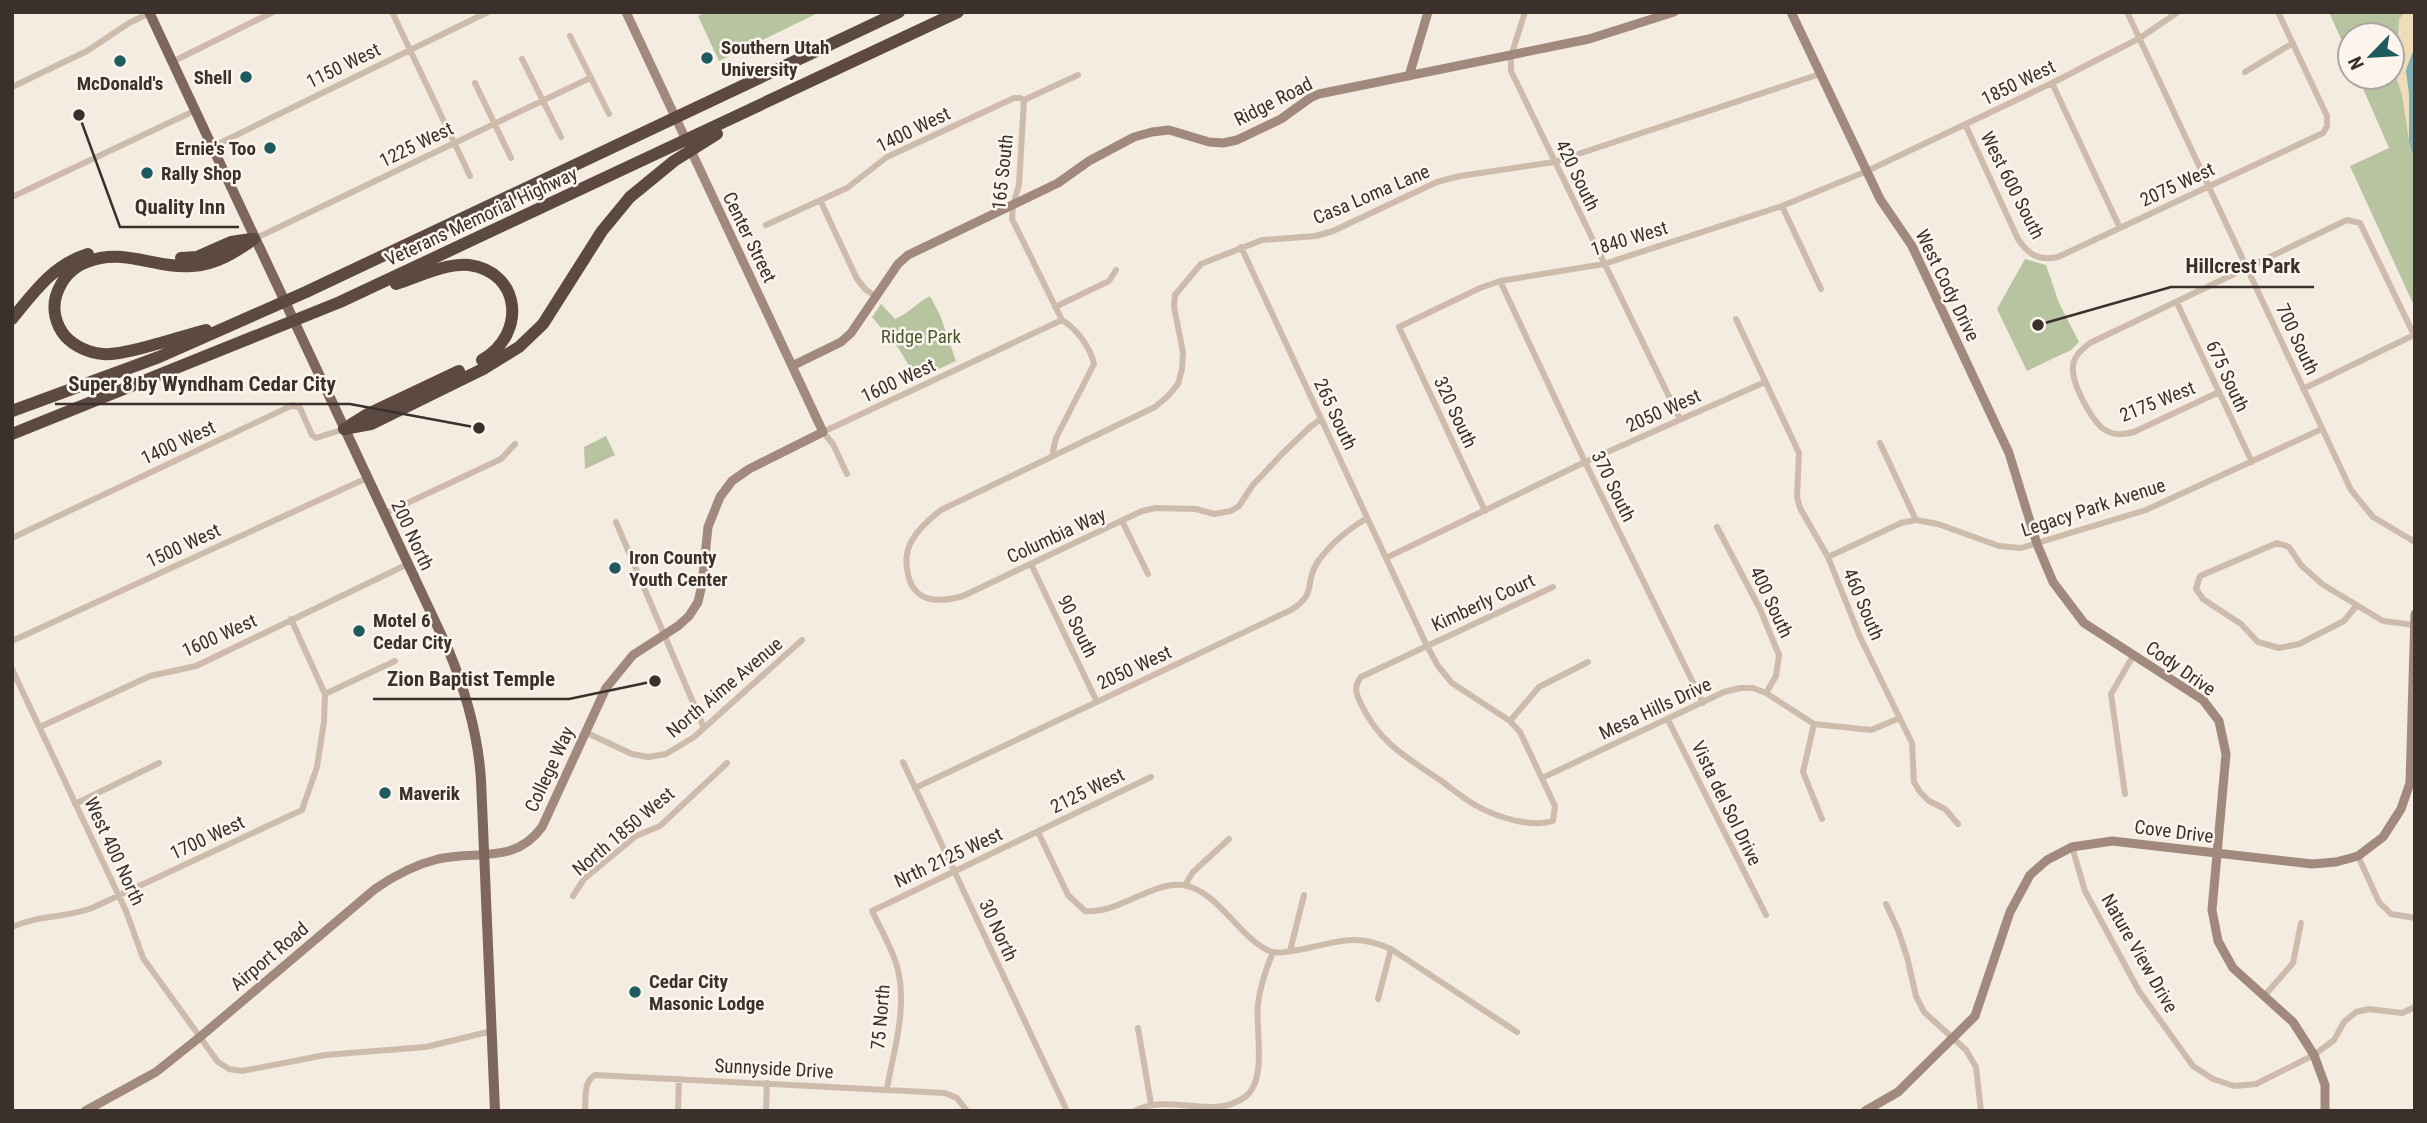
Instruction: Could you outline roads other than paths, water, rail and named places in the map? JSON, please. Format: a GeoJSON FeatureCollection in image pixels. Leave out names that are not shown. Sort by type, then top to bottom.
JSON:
{"type":"FeatureCollection","features":[{"type":"Feature","properties":{"kind":"highway","name":"Veterans Memorial Highway"},"geometry":{"type":"LineString","coordinates":[[12,411],[159,357],[244,320],[899,12]]}},
{"type":"Feature","properties":{"kind":"highway","name":"Veterans Memorial Highway"},"geometry":{"type":"LineString","coordinates":[[12,434],[341,302],[958,12]]}},
{"type":"Feature","properties":{"kind":"highway"},"geometry":{"type":"LineString","coordinates":[[344,429],[371,424],[485,368],[519,347],[543,324],[602,231],[630,197],[674,161],[750,111]]}},
{"type":"Feature","properties":{"kind":"highway"},"geometry":{"type":"LineString","coordinates":[[12,319],[47,276],[67,261],[101,249],[124,248],[178,258],[197,257],[231,242],[254,239]]}},
{"type":"Feature","properties":{"kind":"highway"},"geometry":{"type":"LineString","coordinates":[[244,320],[104,355],[86,350],[69,340],[56,320],[55,301],[63,280],[70,272],[79,265],[100,257],[124,256],[178,266],[201,265],[239,250],[254,239]]}},
{"type":"Feature","properties":{"kind":"highway"},"geometry":{"type":"LineString","coordinates":[[341,302],[430,272],[464,265],[480,268],[497,279],[510,299],[513,311],[511,329],[495,353],[366,415],[344,429]]}},
{"type":"Feature","properties":{"kind":"main road","name":"200 North"},"geometry":{"type":"LineString","coordinates":[[150,13],[448,649],[469,703],[479,756],[495,1111]]}},
{"type":"Feature","properties":{"kind":"street"},"geometry":{"type":"LineString","coordinates":[[172,62],[273,12]]}},
{"type":"Feature","properties":{"kind":"street"},"geometry":{"type":"LineString","coordinates":[[392,12],[470,176]]}},
{"type":"Feature","properties":{"kind":"street","name":"1150 West"},"geometry":{"type":"LineString","coordinates":[[212,147],[488,12]]}},
{"type":"Feature","properties":{"kind":"street","name":"Center Street"},"geometry":{"type":"LineString","coordinates":[[626,12],[823,432],[833,444],[847,474]]}},
{"type":"Feature","properties":{"kind":"street"},"geometry":{"type":"LineString","coordinates":[[1409,76],[1427,12]]}},
{"type":"Feature","properties":{"kind":"street"},"geometry":{"type":"LineString","coordinates":[[1511,57],[1525,12]]}},
{"type":"Feature","properties":{"kind":"street","name":"Ridge Road"},"geometry":{"type":"LineString","coordinates":[[792,366],[841,342],[851,333],[898,264],[908,255],[1058,183],[1089,161],[1134,137],[1169,130],[1223,143],[1237,140],[1282,119],[1319,94],[1589,39],[1674,12]]}},
{"type":"Feature","properties":{"kind":"street","name":"West Cody Drive"},"geometry":{"type":"LineString","coordinates":[[1791,12],[1880,199],[1912,246],[2009,453],[2037,544]]}},
{"type":"Feature","properties":{"kind":"street","name":"700 South"},"geometry":{"type":"LineString","coordinates":[[2127,12],[2351,490],[2373,517],[2415,542]]}},
{"type":"Feature","properties":{"kind":"street","name":"1850 West"},"geometry":{"type":"LineString","coordinates":[[1867,171],[2052,83],[2140,38],[2178,12]]}},
{"type":"Feature","properties":{"kind":"street"},"geometry":{"type":"LineString","coordinates":[[2245,72],[2293,43],[2278,12]]}},
{"type":"Feature","properties":{"kind":"street"},"geometry":{"type":"LineString","coordinates":[[12,87],[86,51],[128,23],[150,13]]}},
{"type":"Feature","properties":{"kind":"street"},"geometry":{"type":"LineString","coordinates":[[569,36],[609,114]]}},
{"type":"Feature","properties":{"kind":"street","name":"2075 West"},"geometry":{"type":"LineString","coordinates":[[2036,258],[2058,257],[2323,133],[2327,126],[2327,116],[2293,43]]}},
{"type":"Feature","properties":{"kind":"street","name":"420 South"},"geometry":{"type":"LineString","coordinates":[[1511,57],[1511,71],[1680,419]]}},
{"type":"Feature","properties":{"kind":"street"},"geometry":{"type":"LineString","coordinates":[[522,59],[561,137]]}},
{"type":"Feature","properties":{"kind":"street","name":"Casa Loma Lane"},"geometry":{"type":"LineString","coordinates":[[1052,456],[1155,407],[1178,384],[1183,352],[1174,307],[1175,295],[1201,264],[1241,247],[1275,238],[1316,236],[1437,182],[1554,162],[1820,74]]}},
{"type":"Feature","properties":{"kind":"street","name":"1400 West"},"geometry":{"type":"LineString","coordinates":[[766,225],[847,188],[887,157],[1014,98],[1024,100],[1078,75]]}},
{"type":"Feature","properties":{"kind":"street","name":"1225 West"},"geometry":{"type":"LineString","coordinates":[[254,239],[590,78]]}},
{"type":"Feature","properties":{"kind":"street"},"geometry":{"type":"LineString","coordinates":[[475,83],[511,158]]}},
{"type":"Feature","properties":{"kind":"street"},"geometry":{"type":"LineString","coordinates":[[2052,83],[2120,228]]}},
{"type":"Feature","properties":{"kind":"street","name":"165 South"},"geometry":{"type":"LineString","coordinates":[[1024,100],[1019,185],[1012,219],[1062,320],[1070,325],[1089,348],[1094,364],[1056,438],[1052,456]]}},
{"type":"Feature","properties":{"kind":"street"},"geometry":{"type":"LineString","coordinates":[[12,197],[194,110]]}},
{"type":"Feature","properties":{"kind":"street","name":"West 600 South"},"geometry":{"type":"LineString","coordinates":[[1965,124],[2018,239],[2036,258]]}},
{"type":"Feature","properties":{"kind":"street","name":"1840 West"},"geometry":{"type":"LineString","coordinates":[[1399,327],[1500,281],[1604,264],[1782,206],[1867,171]]}},
{"type":"Feature","properties":{"kind":"street"},"geometry":{"type":"LineString","coordinates":[[820,200],[857,279],[866,290],[877,297]]}},
{"type":"Feature","properties":{"kind":"street"},"geometry":{"type":"LineString","coordinates":[[1782,206],[1821,289]]}},
{"type":"Feature","properties":{"kind":"street"},"geometry":{"type":"LineString","coordinates":[[2177,303],[2347,220],[2360,223],[2414,335],[2303,389]]}},
{"type":"Feature","properties":{"kind":"street","name":"265 South"},"geometry":{"type":"LineString","coordinates":[[1241,247],[1427,646]]}},
{"type":"Feature","properties":{"kind":"street"},"geometry":{"type":"LineString","coordinates":[[1055,307],[1109,282],[1116,270]]}},
{"type":"Feature","properties":{"kind":"street","name":"370 South"},"geometry":{"type":"LineString","coordinates":[[1500,281],[1585,463],[1703,703]]}},
{"type":"Feature","properties":{"kind":"street","name":"2175 West"},"geometry":{"type":"LineString","coordinates":[[2177,303],[2090,343],[2075,358],[2072,368],[2075,382],[2094,421],[2106,431],[2120,435],[2134,432],[2219,392]]}},
{"type":"Feature","properties":{"kind":"street","name":"675 South"},"geometry":{"type":"LineString","coordinates":[[2177,303],[2252,462]]}},
{"type":"Feature","properties":{"kind":"street","name":"460 South"},"geometry":{"type":"LineString","coordinates":[[1736,319],[1799,453],[1797,497],[1800,508],[1828,556],[1860,637],[1912,743],[1914,782],[1920,793],[1945,809],[1958,824]]}},
{"type":"Feature","properties":{"kind":"street","name":"1600 West"},"geometry":{"type":"LineString","coordinates":[[823,432],[1062,320]]}},
{"type":"Feature","properties":{"kind":"street","name":"320 South"},"geometry":{"type":"LineString","coordinates":[[1399,327],[1485,511]]}},
{"type":"Feature","properties":{"kind":"street","name":"2050 West"},"geometry":{"type":"LineString","coordinates":[[1386,558],[1585,463],[1765,382]]}},
{"type":"Feature","properties":{"kind":"street","name":"1400 West"},"geometry":{"type":"LineString","coordinates":[[12,538],[293,405],[300,408],[316,438],[344,429]]}},
{"type":"Feature","properties":{"kind":"street","name":"Columbia Way"},"geometry":{"type":"LineString","coordinates":[[1052,456],[941,510],[918,531],[906,555],[909,582],[915,592],[924,598],[948,600],[963,596],[1142,510],[1196,509],[1214,514],[1231,511],[1239,506],[1251,486],[1283,453],[1310,426],[1321,419]]}},
{"type":"Feature","properties":{"kind":"street","name":"Legacy Park Avenue"},"geometry":{"type":"LineString","coordinates":[[1916,520],[1938,524],[2010,548],[2037,544],[2146,510],[2322,429]]}},
{"type":"Feature","properties":{"kind":"street","name":"College Way"},"geometry":{"type":"LineString","coordinates":[[485,854],[516,850],[534,837],[542,827],[584,732],[618,670],[633,655],[689,616],[698,602],[702,585],[708,527],[720,497],[732,481],[749,469],[823,432]]}},
{"type":"Feature","properties":{"kind":"street"},"geometry":{"type":"LineString","coordinates":[[1828,556],[1901,523],[1916,520],[1880,443]]}},
{"type":"Feature","properties":{"kind":"street"},"geometry":{"type":"LineString","coordinates":[[384,514],[501,459],[515,444]]}},
{"type":"Feature","properties":{"kind":"street","name":"1500 West"},"geometry":{"type":"LineString","coordinates":[[12,641],[367,478]]}},
{"type":"Feature","properties":{"kind":"street","name":"2050 West"},"geometry":{"type":"LineString","coordinates":[[915,788],[1301,604],[1311,589],[1317,563],[1335,542],[1367,518]]}},
{"type":"Feature","properties":{"kind":"street"},"geometry":{"type":"LineString","coordinates":[[1122,521],[1148,574]]}},
{"type":"Feature","properties":{"kind":"street"},"geometry":{"type":"LineString","coordinates":[[616,522],[704,728]]}},
{"type":"Feature","properties":{"kind":"street","name":"400 South"},"geometry":{"type":"LineString","coordinates":[[1717,527],[1760,609],[1779,655],[1776,676],[1766,693]]}},
{"type":"Feature","properties":{"kind":"street"},"geometry":{"type":"LineString","coordinates":[[2357,605],[2344,621],[2299,644],[2279,648],[2258,642],[2241,624],[2203,599],[2196,589],[2200,576],[2277,542],[2288,547],[2301,565],[2322,584],[2357,605],[2383,621],[2414,625]]}},
{"type":"Feature","properties":{"kind":"street","name":"Cody Drive"},"geometry":{"type":"LineString","coordinates":[[2037,544],[2053,582],[2084,623],[2203,700],[2220,722],[2226,754],[2213,910],[2218,941],[2233,968],[2293,1022],[2314,1055],[2325,1085],[2325,1111]]}},
{"type":"Feature","properties":{"kind":"street","name":"1600 West"},"geometry":{"type":"LineString","coordinates":[[40,727],[150,676],[196,666],[408,564]]}},
{"type":"Feature","properties":{"kind":"street","name":"90 South"},"geometry":{"type":"LineString","coordinates":[[1031,564],[1097,702]]}},
{"type":"Feature","properties":{"kind":"street","name":"Kimberly Court"},"geometry":{"type":"LineString","coordinates":[[1542,778],[1555,806],[1553,821],[1540,825],[1497,814],[1476,805],[1389,745],[1373,727],[1356,694],[1355,685],[1361,677],[1553,587]]}},
{"type":"Feature","properties":{"kind":"street","name":"Cove Drive"},"geometry":{"type":"LineString","coordinates":[[1865,1111],[1898,1091],[1975,1016],[2019,892],[2030,875],[2047,860],[2071,847],[2112,841],[2312,864],[2336,862],[2358,856],[2383,837],[2401,809],[2410,782],[2415,614]]}},
{"type":"Feature","properties":{"kind":"street","name":"1700 West"},"geometry":{"type":"LineString","coordinates":[[12,926],[32,919],[86,910],[302,810],[317,767],[325,694],[291,619]]}},
{"type":"Feature","properties":{"kind":"street","name":"North Aime Avenue"},"geometry":{"type":"LineString","coordinates":[[584,732],[622,751],[648,757],[666,754],[679,748],[704,728],[803,640]]}},
{"type":"Feature","properties":{"kind":"street"},"geometry":{"type":"LineString","coordinates":[[1427,646],[1438,666],[1452,682],[1510,721],[1520,732],[1542,778]]}},
{"type":"Feature","properties":{"kind":"street"},"geometry":{"type":"LineString","coordinates":[[2125,794],[2111,694],[2133,656]]}},
{"type":"Feature","properties":{"kind":"street"},"geometry":{"type":"LineString","coordinates":[[325,694],[395,660]]}},
{"type":"Feature","properties":{"kind":"street"},"geometry":{"type":"LineString","coordinates":[[1510,721],[1539,687],[1588,662]]}},
{"type":"Feature","properties":{"kind":"street","name":"West 400 North"},"geometry":{"type":"LineString","coordinates":[[12,669],[119,895],[147,966],[218,1062],[229,1069],[243,1070],[325,1055],[426,1047],[492,1031]]}},
{"type":"Feature","properties":{"kind":"street","name":"Mesa Hills Drive"},"geometry":{"type":"LineString","coordinates":[[1542,778],[1724,692],[1740,688],[1754,688],[1766,693],[1814,724],[1871,730],[1900,718]]}},
{"type":"Feature","properties":{"kind":"street","name":"Vista del Sol Drive"},"geometry":{"type":"LineString","coordinates":[[1668,720],[1766,915]]}},
{"type":"Feature","properties":{"kind":"street"},"geometry":{"type":"LineString","coordinates":[[1814,724],[1803,772],[1822,818]]}},
{"type":"Feature","properties":{"kind":"street","name":"30 North"},"geometry":{"type":"LineString","coordinates":[[903,762],[1067,1111]]}},
{"type":"Feature","properties":{"kind":"street"},"geometry":{"type":"LineString","coordinates":[[75,804],[159,763]]}},
{"type":"Feature","properties":{"kind":"street","name":"North 1850 West"},"geometry":{"type":"LineString","coordinates":[[573,896],[584,879],[636,836],[660,826],[727,763]]}},
{"type":"Feature","properties":{"kind":"street","name":"2125 West"},"geometry":{"type":"LineString","coordinates":[[1038,832],[1151,777]]}},
{"type":"Feature","properties":{"kind":"street"},"geometry":{"type":"LineString","coordinates":[[1038,832],[1068,895],[1085,911],[1105,910],[1163,888],[1185,885],[1217,904],[1257,942],[1273,952],[1359,939],[1373,941],[1391,949],[1517,1032]]}},
{"type":"Feature","properties":{"kind":"street","name":"Nrth 2125 West"},"geometry":{"type":"LineString","coordinates":[[872,911],[1038,832]]}},
{"type":"Feature","properties":{"kind":"street"},"geometry":{"type":"LineString","coordinates":[[1185,885],[1193,872],[1229,839]]}},
{"type":"Feature","properties":{"kind":"street","name":"Nature View Drive"},"geometry":{"type":"LineString","coordinates":[[2071,847],[2085,891],[2139,991],[2193,1066],[2213,1079],[2234,1086],[2256,1084],[2314,1055],[2334,1040],[2344,1021],[2356,1012],[2369,1009],[2402,1013],[2415,1007]]}},
{"type":"Feature","properties":{"kind":"street","name":"Airport Road"},"geometry":{"type":"LineString","coordinates":[[85,1111],[156,1072],[201,1037],[375,888],[398,873],[441,859],[485,854]]}},
{"type":"Feature","properties":{"kind":"street"},"geometry":{"type":"LineString","coordinates":[[2358,856],[2379,902],[2391,914],[2415,918]]}},
{"type":"Feature","properties":{"kind":"street"},"geometry":{"type":"LineString","coordinates":[[1290,951],[1304,895]]}},
{"type":"Feature","properties":{"kind":"street"},"geometry":{"type":"LineString","coordinates":[[1886,904],[1908,957],[1916,996],[1924,1012],[1954,1038],[1976,1067],[1982,1111]]}},
{"type":"Feature","properties":{"kind":"street","name":"75 North"},"geometry":{"type":"LineString","coordinates":[[872,911],[893,954],[900,986],[899,1025],[887,1088]]}},
{"type":"Feature","properties":{"kind":"street"},"geometry":{"type":"LineString","coordinates":[[2265,995],[2293,963],[2301,923]]}},
{"type":"Feature","properties":{"kind":"street"},"geometry":{"type":"LineString","coordinates":[[1378,999],[1391,949]]}},
{"type":"Feature","properties":{"kind":"street"},"geometry":{"type":"LineString","coordinates":[[1135,1111],[1152,1104],[1217,1107],[1249,1095],[1258,1073],[1257,1006],[1261,983],[1273,952]]}},
{"type":"Feature","properties":{"kind":"street"},"geometry":{"type":"LineString","coordinates":[[1138,1028],[1152,1104]]}},
{"type":"Feature","properties":{"kind":"street","name":"Sunnyside Drive"},"geometry":{"type":"LineString","coordinates":[[585,1111],[587,1084],[595,1075],[945,1093],[957,1098],[967,1111]]}},
{"type":"Feature","properties":{"kind":"street"},"geometry":{"type":"LineString","coordinates":[[678,1111],[679,1079]]}},
{"type":"Feature","properties":{"kind":"street"},"geometry":{"type":"LineString","coordinates":[[766,1111],[767,1083]]}},
{"type":"Feature","properties":{"kind":"water"},"geometry":{"type":"Polygon","coordinates":[[[2415,46],[2415,161],[2409,141],[2406,70],[2415,46]]]}},
{"type":"Feature","properties":{"kind":"place","name":"Southern Utah University"},"geometry":{"type":"Point","coordinates":[707,58]}},
{"type":"Feature","properties":{"kind":"place","name":"McDonald's"},"geometry":{"type":"Point","coordinates":[120,61]}},
{"type":"Feature","properties":{"kind":"place","name":"Shell"},"geometry":{"type":"Point","coordinates":[246,77]}},
{"type":"Feature","properties":{"kind":"place","name":"Quality Inn"},"geometry":{"type":"Point","coordinates":[79,115]}},
{"type":"Feature","properties":{"kind":"place","name":"Ernie's Too"},"geometry":{"type":"Point","coordinates":[270,148]}},
{"type":"Feature","properties":{"kind":"place","name":"Rally Shop"},"geometry":{"type":"Point","coordinates":[147,173]}},
{"type":"Feature","properties":{"kind":"place","name":"Hillcrest Park"},"geometry":{"type":"Point","coordinates":[2038,325]}},
{"type":"Feature","properties":{"kind":"place","name":"Super 8 by Wyndham Cedar City"},"geometry":{"type":"Point","coordinates":[479,428]}},
{"type":"Feature","properties":{"kind":"place","name":"Iron County Youth Center"},"geometry":{"type":"Point","coordinates":[615,568]}},
{"type":"Feature","properties":{"kind":"place","name":"Motel 6 Cedar City"},"geometry":{"type":"Point","coordinates":[359,631]}},
{"type":"Feature","properties":{"kind":"place","name":"Zion Baptist Temple"},"geometry":{"type":"Point","coordinates":[655,681]}},
{"type":"Feature","properties":{"kind":"place","name":"Maverik"},"geometry":{"type":"Point","coordinates":[385,793]}},
{"type":"Feature","properties":{"kind":"place","name":"Cedar City Masonic Lodge"},"geometry":{"type":"Point","coordinates":[635,992]}},
{"type":"Feature","properties":{"kind":"park label","name":"Ridge Park"},"geometry":{"type":"Point","coordinates":[921,336]}}]}
